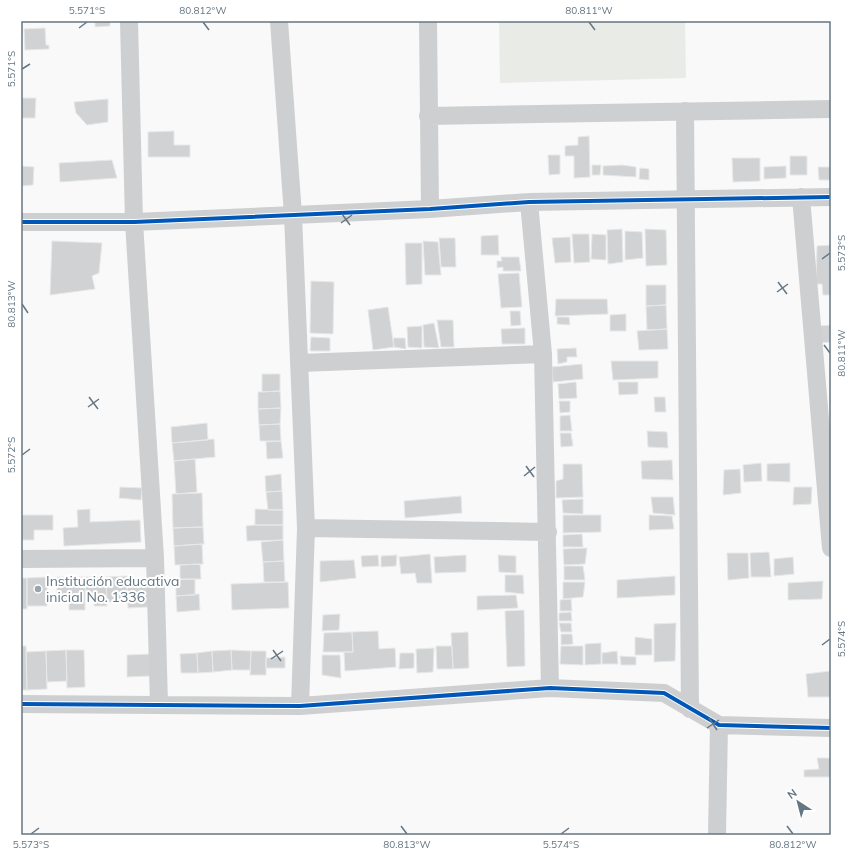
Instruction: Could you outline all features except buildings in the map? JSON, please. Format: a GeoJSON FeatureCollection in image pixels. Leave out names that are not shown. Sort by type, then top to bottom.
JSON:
{"type":"FeatureCollection","features":[{"type":"Feature","properties":{"kind":"street"},"geometry":{"type":"LineString","coordinates":[[129,21],[134,222],[155,558],[159,705]]}},
{"type":"Feature","properties":{"kind":"street"},"geometry":{"type":"LineString","coordinates":[[279,21],[293,215],[306,528],[300,706]]}},
{"type":"Feature","properties":{"kind":"street"},"geometry":{"type":"LineString","coordinates":[[428,21],[430,209]]}},
{"type":"Feature","properties":{"kind":"street"},"geometry":{"type":"LineString","coordinates":[[428,116],[685,110],[831,109]]}},
{"type":"Feature","properties":{"kind":"street"},"geometry":{"type":"LineString","coordinates":[[685,110],[687,200],[690,709]]}},
{"type":"Feature","properties":{"kind":"street"},"geometry":{"type":"LineString","coordinates":[[801,197],[828,472],[831,548]]}},
{"type":"Feature","properties":{"kind":"street"},"geometry":{"type":"LineString","coordinates":[[21,222],[134,222],[430,209],[529,202],[831,197]]}},
{"type":"Feature","properties":{"kind":"street"},"geometry":{"type":"LineString","coordinates":[[529,202],[543,354],[548,532],[550,688]]}},
{"type":"Feature","properties":{"kind":"street"},"geometry":{"type":"LineString","coordinates":[[299,363],[543,354]]}},
{"type":"Feature","properties":{"kind":"street"},"geometry":{"type":"LineString","coordinates":[[306,528],[548,532]]}},
{"type":"Feature","properties":{"kind":"street"},"geometry":{"type":"LineString","coordinates":[[21,559],[155,558]]}},
{"type":"Feature","properties":{"kind":"street"},"geometry":{"type":"LineString","coordinates":[[21,704],[300,706],[550,688],[664,693],[719,725],[831,728]]}},
{"type":"Feature","properties":{"kind":"street"},"geometry":{"type":"LineString","coordinates":[[717,835],[719,725]]}},
{"type":"Feature","properties":{"kind":"shaded area"},"geometry":{"type":"Polygon","coordinates":[[[499,21],[685,21],[686,78],[500,83],[499,21]]]}},
{"type":"Feature","properties":{"kind":"cycle path"},"geometry":{"type":"LineString","coordinates":[[21,222],[134,222],[430,209],[529,202],[831,197]]}},
{"type":"Feature","properties":{"kind":"cycle path"},"geometry":{"type":"LineString","coordinates":[[21,704],[300,706],[550,688],[664,693],[719,725],[831,728]]}},
{"type":"Feature","properties":{"kind":"place","name":"Institución educativa inicial No. 1336"},"geometry":{"type":"Point","coordinates":[38,589]}}]}
